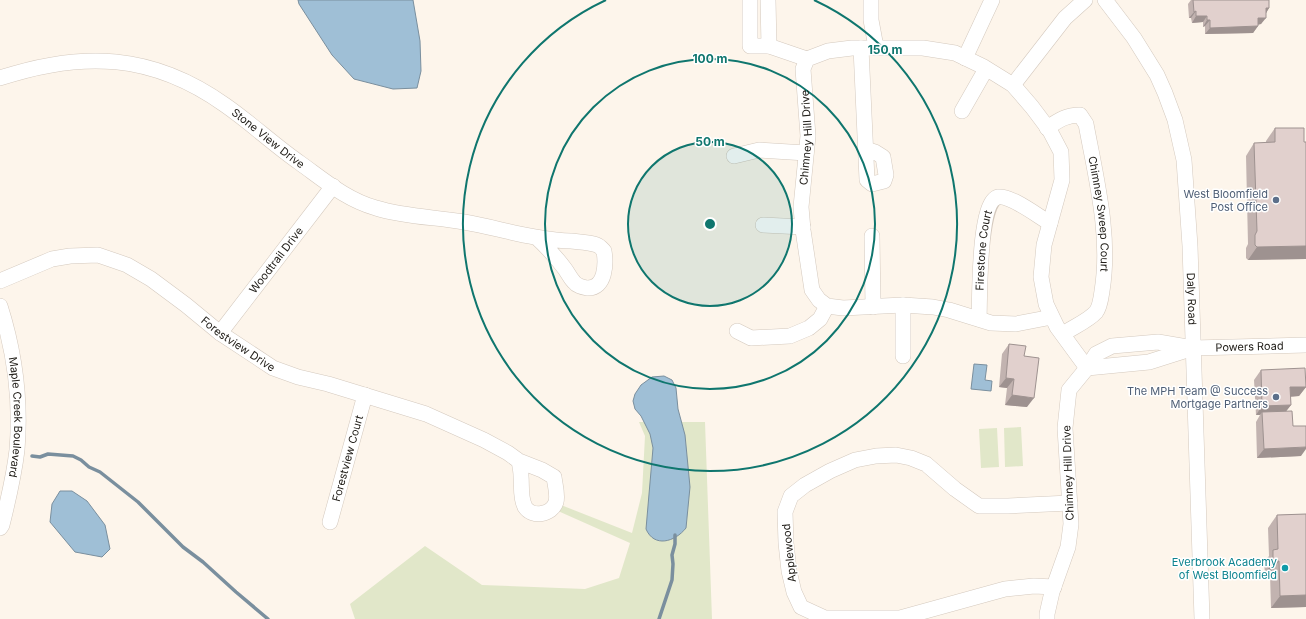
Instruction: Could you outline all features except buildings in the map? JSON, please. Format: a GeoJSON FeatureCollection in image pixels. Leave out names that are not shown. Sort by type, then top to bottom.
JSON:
{"type":"FeatureCollection","features":[{"type":"Feature","properties":{"kind":"street"},"geometry":{"type":"LineString","coordinates":[[750,0],[750,46],[769,46],[807,59],[828,51],[876,47],[923,48],[955,53],[1013,85],[1032,107],[1047,128],[1061,152],[1062,180],[1044,245],[1041,277],[1046,304],[1057,327],[1087,368],[1149,362],[1193,348]]}},
{"type":"Feature","properties":{"kind":"street"},"geometry":{"type":"LineString","coordinates":[[768,0],[769,46]]}},
{"type":"Feature","properties":{"kind":"street"},"geometry":{"type":"LineString","coordinates":[[871,0],[871,20],[876,47]]}},
{"type":"Feature","properties":{"kind":"street"},"geometry":{"type":"LineString","coordinates":[[965,58],[992,0]]}},
{"type":"Feature","properties":{"kind":"street"},"geometry":{"type":"LineString","coordinates":[[1013,85],[1065,18],[1085,0]]}},
{"type":"Feature","properties":{"kind":"street","name":"Daly Road"},"geometry":{"type":"LineString","coordinates":[[1105,0],[1134,38],[1157,75],[1165,93],[1181,142],[1186,180],[1202,619]]}},
{"type":"Feature","properties":{"kind":"street"},"geometry":{"type":"LineString","coordinates":[[861,48],[866,149]]}},
{"type":"Feature","properties":{"kind":"street","name":"Chimney Hill Drive"},"geometry":{"type":"LineString","coordinates":[[807,59],[803,69],[808,136],[801,207],[802,227],[812,290],[819,300],[828,306]]}},
{"type":"Feature","properties":{"kind":"street","name":"Stone View Drive"},"geometry":{"type":"LineString","coordinates":[[0,78],[51,64],[83,60],[111,61],[145,67],[171,75],[200,88],[225,105],[284,152],[348,197],[376,208],[417,216],[463,222],[536,237],[598,245],[604,251],[606,261],[604,275],[598,284],[591,288],[581,287],[574,282],[554,254],[536,237]]}},
{"type":"Feature","properties":{"kind":"street"},"geometry":{"type":"LineString","coordinates":[[962,111],[986,69]]}},
{"type":"Feature","properties":{"kind":"street","name":"Chimney Sweep Court"},"geometry":{"type":"LineString","coordinates":[[1047,128],[1070,115],[1080,115],[1086,124],[1104,225],[1104,279],[1101,299],[1097,310],[1090,317],[1063,334]]}},
{"type":"Feature","properties":{"kind":"street"},"geometry":{"type":"LineString","coordinates":[[734,156],[759,150],[806,153]]}},
{"type":"Feature","properties":{"kind":"street","name":"Woodtrail Drive"},"geometry":{"type":"LineString","coordinates":[[220,333],[333,186]]}},
{"type":"Feature","properties":{"kind":"street","name":"Firestone Court"},"geometry":{"type":"LineString","coordinates":[[979,319],[981,250],[986,218],[993,200],[996,198],[1005,198],[1016,202],[1050,223]]}},
{"type":"Feature","properties":{"kind":"street"},"geometry":{"type":"LineString","coordinates":[[763,225],[802,227]]}},
{"type":"Feature","properties":{"kind":"street"},"geometry":{"type":"LineString","coordinates":[[872,236],[873,307]]}},
{"type":"Feature","properties":{"kind":"street","name":"Forestview Drive"},"geometry":{"type":"LineString","coordinates":[[0,281],[52,259],[70,256],[98,255],[127,264],[151,279],[220,333],[273,368],[298,377],[365,395],[426,414],[488,442],[519,461]]}},
{"type":"Feature","properties":{"kind":"street"},"geometry":{"type":"LineString","coordinates":[[737,331],[752,338],[790,336],[808,328],[820,319],[828,306],[843,308],[903,305],[938,308],[991,323],[1016,324],[1052,317]]}},
{"type":"Feature","properties":{"kind":"street"},"geometry":{"type":"LineString","coordinates":[[903,305],[903,356]]}},
{"type":"Feature","properties":{"kind":"street","name":"Maple Creek Boulevard"},"geometry":{"type":"LineString","coordinates":[[0,306],[7,328],[14,367],[18,408],[17,451],[15,465],[2,525],[0,528]]}},
{"type":"Feature","properties":{"kind":"street","name":"Chimney Hill Drive"},"geometry":{"type":"LineString","coordinates":[[1047,619],[1046,614],[1068,547],[1071,524],[1065,428],[1069,390],[1087,368],[1096,354],[1112,346],[1121,344],[1158,342],[1193,348]]}},
{"type":"Feature","properties":{"kind":"street"},"geometry":{"type":"LineString","coordinates":[[1121,344],[1124,364]]}},
{"type":"Feature","properties":{"kind":"street","name":"Powers Road"},"geometry":{"type":"LineString","coordinates":[[1193,348],[1306,345]]}},
{"type":"Feature","properties":{"kind":"street","name":"Forestview Court"},"geometry":{"type":"LineString","coordinates":[[330,522],[365,395]]}},
{"type":"Feature","properties":{"kind":"street","name":"Applewood"},"geometry":{"type":"LineString","coordinates":[[1054,587],[1034,586],[1005,589],[900,618],[825,618],[801,606],[794,592],[789,571],[785,512],[791,496],[805,485],[830,471],[855,460],[876,456],[896,455],[911,458],[926,464],[955,489],[980,506],[1070,503]]}},
{"type":"Feature","properties":{"kind":"green space"},"geometry":{"type":"Polygon","coordinates":[[[639,422],[705,422],[712,619],[355,619],[350,604],[425,546],[482,585],[585,589],[619,578],[630,543],[558,511],[561,505],[632,533],[642,493],[645,436],[639,422]]]}},
{"type":"Feature","properties":{"kind":"green space"},"geometry":{"type":"Polygon","coordinates":[[[1021,427],[1023,466],[1005,467],[1004,428],[1021,427]]]}},
{"type":"Feature","properties":{"kind":"green space"},"geometry":{"type":"Polygon","coordinates":[[[997,428],[999,467],[981,468],[979,429],[997,428]]]}},
{"type":"Feature","properties":{"kind":"water"},"geometry":{"type":"Polygon","coordinates":[[[298,0],[413,0],[420,41],[421,71],[417,88],[393,89],[354,79],[332,55],[299,4],[298,0]]]}},
{"type":"Feature","properties":{"kind":"water"},"geometry":{"type":"Polygon","coordinates":[[[974,364],[987,365],[985,380],[992,381],[991,391],[971,389],[974,364]]]}},
{"type":"Feature","properties":{"kind":"water"},"geometry":{"type":"Polygon","coordinates":[[[664,376],[672,380],[676,388],[678,409],[685,435],[690,487],[686,528],[676,537],[665,541],[659,541],[654,539],[646,529],[653,448],[650,434],[641,416],[635,409],[633,401],[635,394],[641,385],[652,377],[664,376]]]}},
{"type":"Feature","properties":{"kind":"water"},"geometry":{"type":"Polygon","coordinates":[[[60,491],[72,491],[87,501],[105,525],[110,549],[102,557],[75,552],[50,522],[52,504],[60,491]]]}},
{"type":"Feature","properties":{"kind":"waterway"},"geometry":{"type":"LineString","coordinates":[[32,456],[40,457],[48,454],[73,456],[81,460],[89,467],[100,472],[138,502],[183,547],[203,562],[268,619]]}},
{"type":"Feature","properties":{"kind":"waterway"},"geometry":{"type":"LineString","coordinates":[[659,619],[672,580],[672,555],[675,544],[675,535]]}},
{"type":"Feature","properties":{"kind":"place","name":"West Bloomfield Post Office"},"geometry":{"type":"Point","coordinates":[1276,200]}},
{"type":"Feature","properties":{"kind":"place","name":"The MPH Team @ Success Mortgage Partners"},"geometry":{"type":"Point","coordinates":[1276,397]}},
{"type":"Feature","properties":{"kind":"place","name":"Everbrook Academy of West Bloomfield"},"geometry":{"type":"Point","coordinates":[1285,568]}}]}
